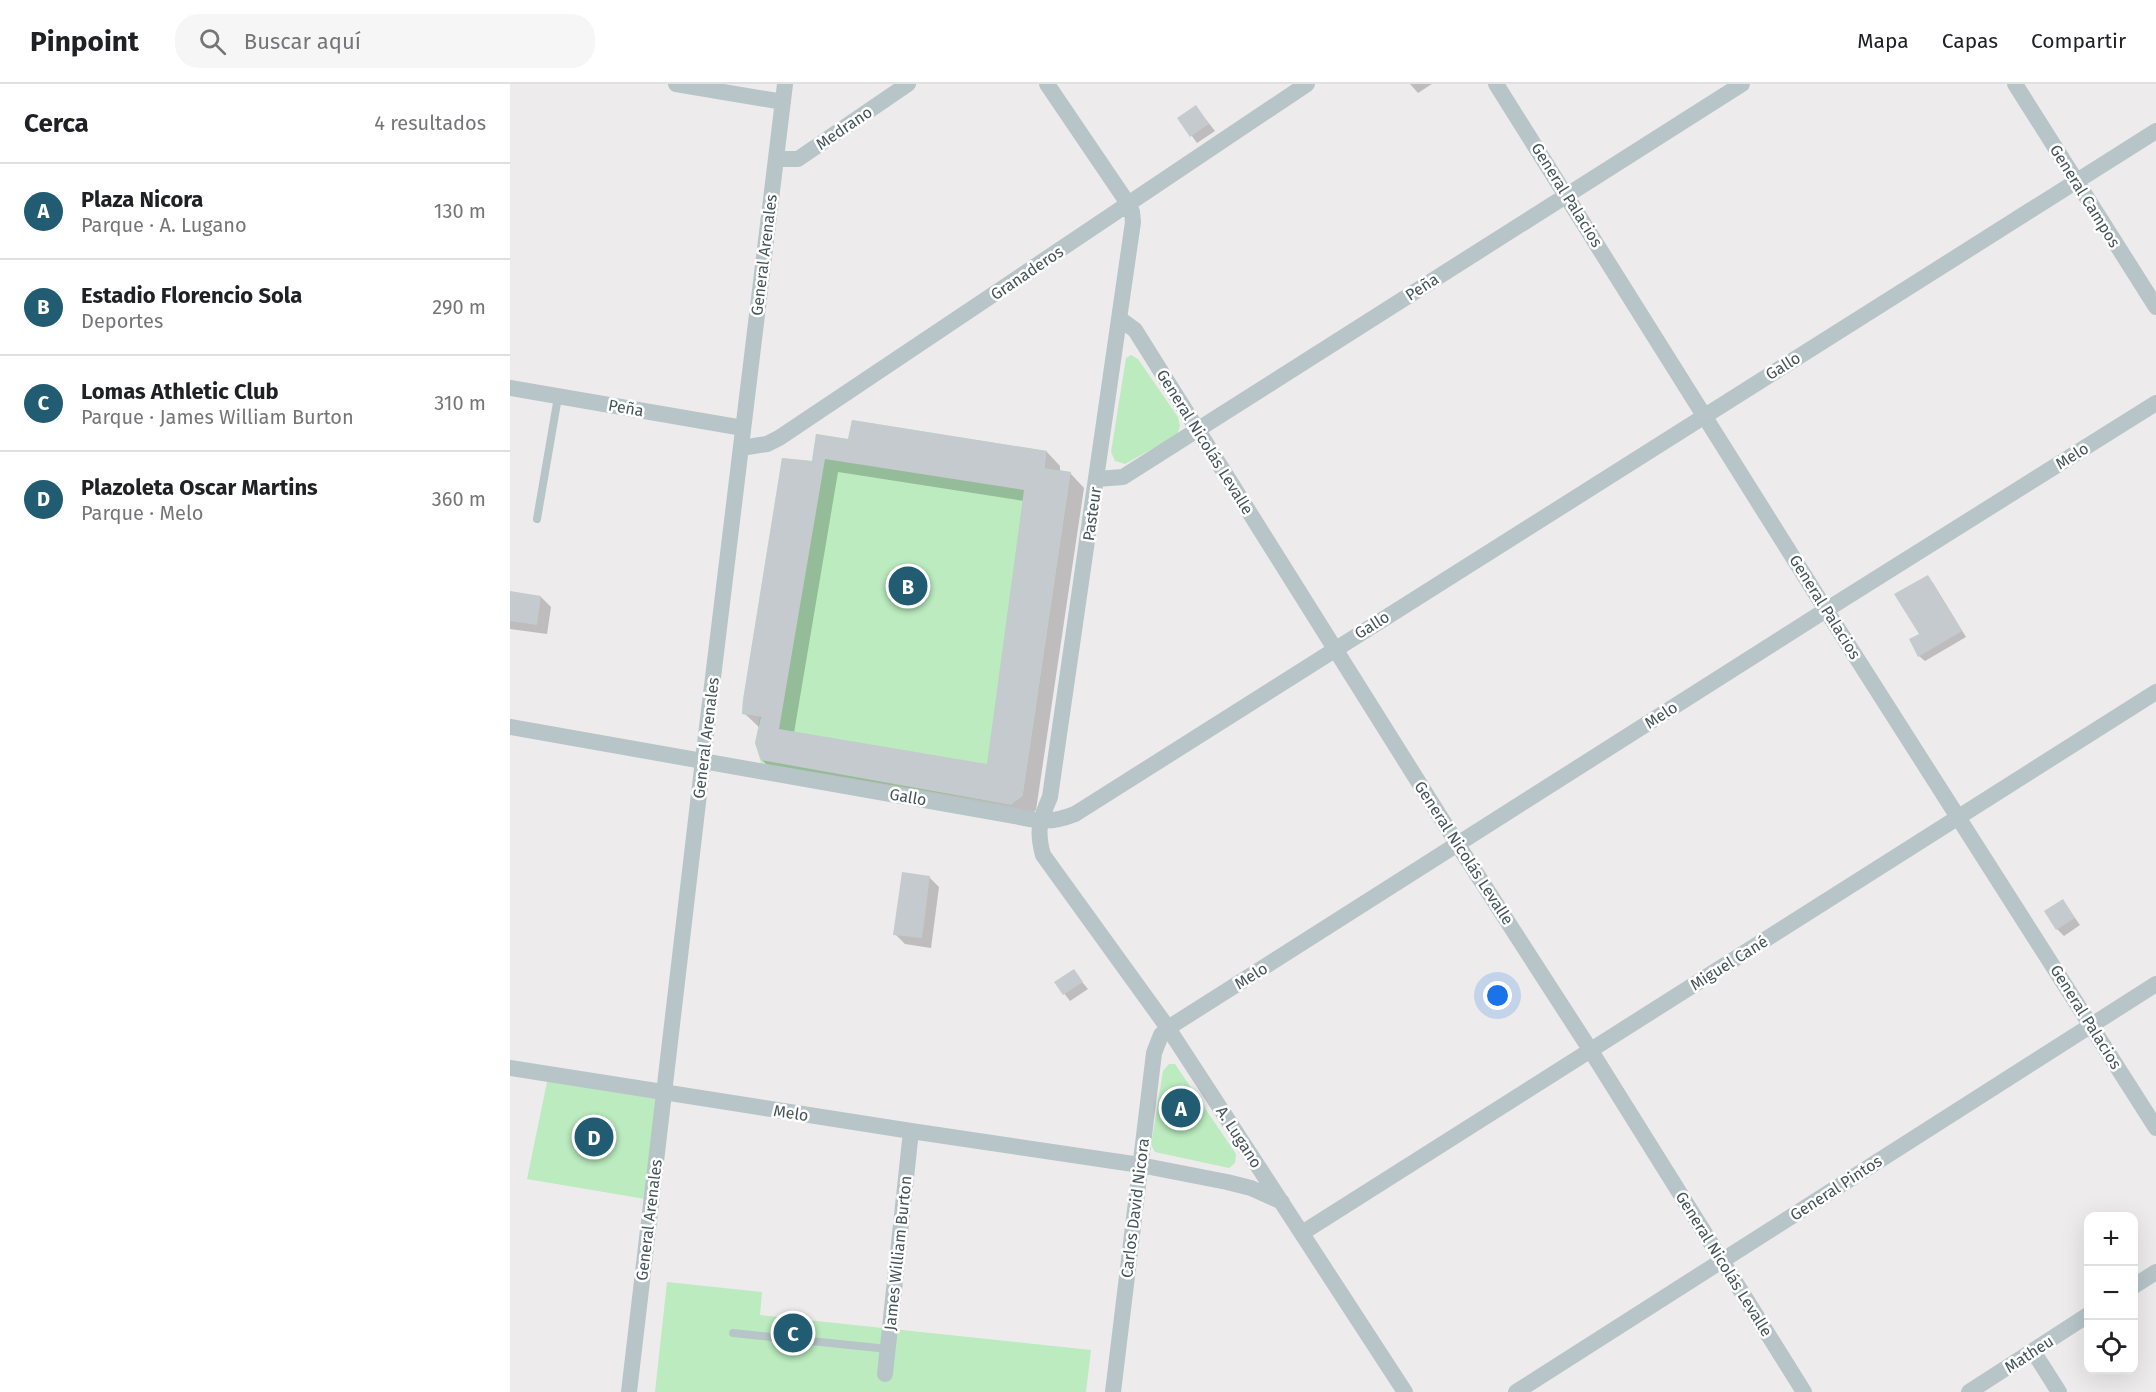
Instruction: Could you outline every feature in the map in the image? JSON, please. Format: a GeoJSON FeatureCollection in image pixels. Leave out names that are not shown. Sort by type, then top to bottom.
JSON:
{"type":"FeatureCollection","features":[{"type":"Feature","properties":{"kind":"street"},"geometry":{"type":"LineString","coordinates":[[676,84],[783,102]]}},
{"type":"Feature","properties":{"kind":"street","name":"General Arenales"},"geometry":{"type":"LineString","coordinates":[[629,1392],[785,84]]}},
{"type":"Feature","properties":{"kind":"street","name":"Medrano"},"geometry":{"type":"LineString","coordinates":[[776,159],[798,159],[908,84]]}},
{"type":"Feature","properties":{"kind":"street"},"geometry":{"type":"LineString","coordinates":[[1047,84],[1129,205]]}},
{"type":"Feature","properties":{"kind":"street","name":"Granaderos"},"geometry":{"type":"LineString","coordinates":[[741,448],[767,444],[779,438],[1306,84]]}},
{"type":"Feature","properties":{"kind":"street","name":"General Palacios"},"geometry":{"type":"LineString","coordinates":[[1496,84],[1826,610],[2156,1128]]}},
{"type":"Feature","properties":{"kind":"street","name":"Peña"},"geometry":{"type":"LineString","coordinates":[[1097,479],[1123,477],[1742,84]]}},
{"type":"Feature","properties":{"kind":"street","name":"General Campos"},"geometry":{"type":"LineString","coordinates":[[2015,84],[2156,307]]}},
{"type":"Feature","properties":{"kind":"street","name":"Gallo"},"geometry":{"type":"LineString","coordinates":[[510,727],[1039,822],[1062,819],[1075,814],[2156,131]]}},
{"type":"Feature","properties":{"kind":"street","name":"Pasteur"},"geometry":{"type":"LineString","coordinates":[[1039,822],[1050,797],[1097,479],[1133,222],[1129,205]]}},
{"type":"Feature","properties":{"kind":"street","name":"General Nicolás Levalle"},"geometry":{"type":"LineString","coordinates":[[1120,319],[1135,330],[1804,1392]]}},
{"type":"Feature","properties":{"kind":"street","name":"Peña"},"geometry":{"type":"LineString","coordinates":[[510,388],[743,428]]}},
{"type":"Feature","properties":{"kind":"street","name":"Melo"},"geometry":{"type":"LineString","coordinates":[[1168,1029],[2156,403]]}},
{"type":"Feature","properties":{"kind":"street","name":"Miguel Cané"},"geometry":{"type":"LineString","coordinates":[[1302,1233],[2156,692]]}},
{"type":"Feature","properties":{"kind":"street","name":"A. Lugano"},"geometry":{"type":"LineString","coordinates":[[1039,822],[1039,839],[1043,855],[1168,1029],[1405,1392]]}},
{"type":"Feature","properties":{"kind":"street","name":"General Pintos"},"geometry":{"type":"LineString","coordinates":[[1516,1392],[2156,984]]}},
{"type":"Feature","properties":{"kind":"street","name":"Carlos David Nicora"},"geometry":{"type":"LineString","coordinates":[[1113,1392],[1154,1053],[1161,1035],[1168,1029]]}},
{"type":"Feature","properties":{"kind":"street","name":"Melo"},"geometry":{"type":"LineString","coordinates":[[510,1068],[911,1131],[1140,1164],[1251,1188],[1282,1202]]}},
{"type":"Feature","properties":{"kind":"street","name":"James William Burton"},"geometry":{"type":"LineString","coordinates":[[885,1374],[911,1131]]}},
{"type":"Feature","properties":{"kind":"street"},"geometry":{"type":"LineString","coordinates":[[2138,1283],[2156,1272]]}},
{"type":"Feature","properties":{"kind":"street","name":"Matheu"},"geometry":{"type":"LineString","coordinates":[[1969,1392],[2084,1318]]}},
{"type":"Feature","properties":{"kind":"street"},"geometry":{"type":"LineString","coordinates":[[2033,1351],[2059,1392]]}},
{"type":"Feature","properties":{"kind":"lane"},"geometry":{"type":"LineString","coordinates":[[537,519],[558,396]]}},
{"type":"Feature","properties":{"kind":"lane"},"geometry":{"type":"LineString","coordinates":[[733,1333],[888,1349]]}},
{"type":"Feature","properties":{"kind":"green space"},"geometry":{"type":"Polygon","coordinates":[[[1131,355],[1138,359],[1178,417],[1180,426],[1177,435],[1125,464],[1115,461],[1111,452],[1126,358],[1131,355]]]}},
{"type":"Feature","properties":{"kind":"green space"},"geometry":{"type":"Polygon","coordinates":[[[852,420],[1047,451],[1045,468],[1071,472],[1023,796],[1011,805],[761,763],[755,743],[760,717],[742,714],[782,458],[812,461],[816,434],[848,439],[852,420]]]}},
{"type":"Feature","properties":{"kind":"green space"},"geometry":{"type":"Polygon","coordinates":[[[1169,1064],[1175,1064],[1236,1154],[1235,1163],[1229,1168],[1155,1152],[1151,1145],[1163,1071],[1169,1064]]]}},
{"type":"Feature","properties":{"kind":"green space"},"geometry":{"type":"Polygon","coordinates":[[[548,1077],[657,1096],[645,1199],[527,1179],[548,1077]]]}},
{"type":"Feature","properties":{"kind":"green space"},"geometry":{"type":"Polygon","coordinates":[[[667,1282],[762,1292],[760,1315],[1091,1350],[1086,1392],[655,1392],[667,1282]]]}},
{"type":"Feature","properties":{"kind":"building"},"geometry":{"type":"Polygon","coordinates":[[[1196,105],[1209,124],[1190,137],[1177,118],[1196,105]]]}},
{"type":"Feature","properties":{"kind":"building"},"geometry":{"type":"Polygon","coordinates":[[[852,420],[1047,451],[1045,468],[1071,472],[1023,796],[1011,805],[761,760],[755,743],[761,717],[742,714],[782,458],[812,461],[816,434],[848,439],[852,420]],[[825,459],[779,729],[987,764],[1024,490],[825,459]]]}},
{"type":"Feature","properties":{"kind":"building"},"geometry":{"type":"Polygon","coordinates":[[[1928,575],[1962,631],[1918,657],[1909,639],[1919,634],[1894,594],[1928,575]]]}},
{"type":"Feature","properties":{"kind":"building"},"geometry":{"type":"Polygon","coordinates":[[[510,591],[541,596],[537,625],[510,621],[510,591]]]}},
{"type":"Feature","properties":{"kind":"building"},"geometry":{"type":"Polygon","coordinates":[[[902,872],[930,876],[922,938],[893,935],[902,872]]]}},
{"type":"Feature","properties":{"kind":"building"},"geometry":{"type":"Polygon","coordinates":[[[2063,899],[2075,918],[2056,930],[2044,911],[2063,899]]]}},
{"type":"Feature","properties":{"kind":"building"},"geometry":{"type":"Polygon","coordinates":[[[1074,969],[1083,982],[1063,995],[1054,982],[1074,969]]]}},
{"type":"Feature","properties":{"kind":"place","name":"Estadio Florencio Sola"},"geometry":{"type":"Point","coordinates":[908,586]}},
{"type":"Feature","properties":{"kind":"place","name":"Plaza Nicora"},"geometry":{"type":"Point","coordinates":[1181,1108]}},
{"type":"Feature","properties":{"kind":"place","name":"Plazoleta Oscar Martins"},"geometry":{"type":"Point","coordinates":[594,1137]}},
{"type":"Feature","properties":{"kind":"place","name":"Lomas Athletic Club"},"geometry":{"type":"Point","coordinates":[793,1333]}}]}
